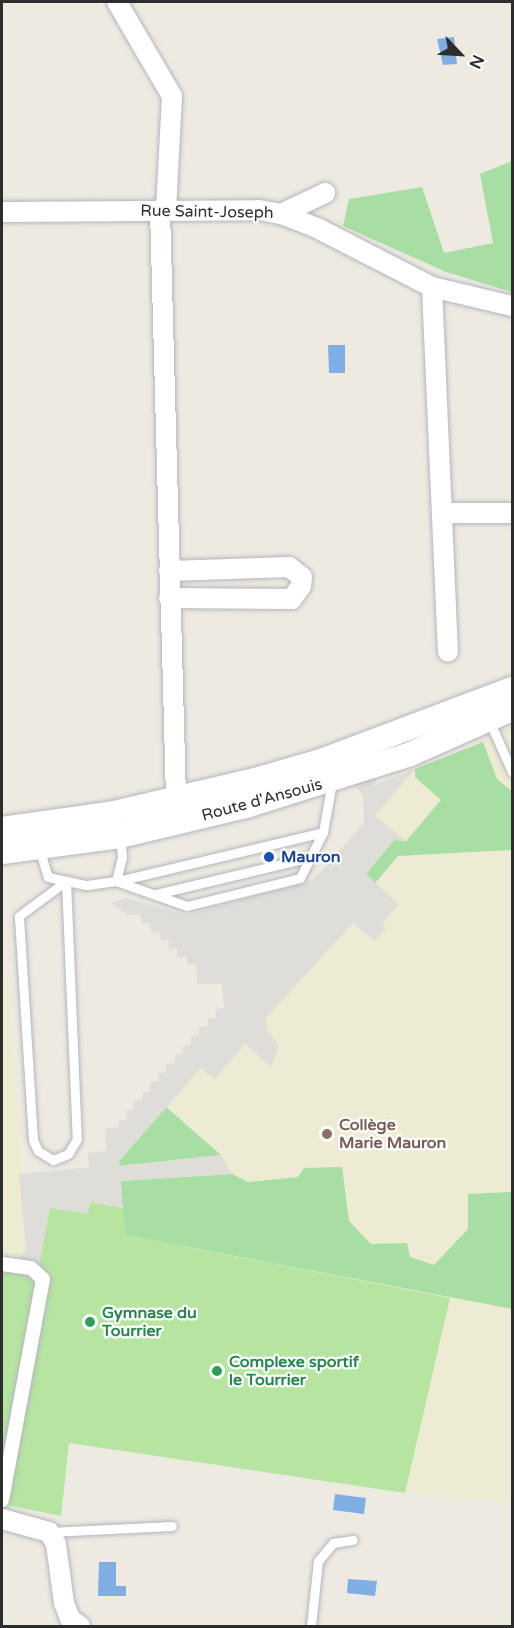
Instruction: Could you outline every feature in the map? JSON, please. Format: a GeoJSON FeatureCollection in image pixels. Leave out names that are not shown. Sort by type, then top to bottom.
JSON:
{"type":"FeatureCollection","features":[{"type":"Feature","properties":{"kind":"street"},"geometry":{"type":"LineString","coordinates":[[117,2],[172,96],[163,211],[169,598],[176,799]]}},
{"type":"Feature","properties":{"kind":"street"},"geometry":{"type":"LineString","coordinates":[[281,214],[325,193]]}},
{"type":"Feature","properties":{"kind":"street","name":"Rue Saint-Joseph"},"geometry":{"type":"LineString","coordinates":[[2,212],[163,211],[281,214],[317,228],[432,287],[513,306]]}},
{"type":"Feature","properties":{"kind":"street"},"geometry":{"type":"LineString","coordinates":[[432,287],[448,652]]}},
{"type":"Feature","properties":{"kind":"street"},"geometry":{"type":"LineString","coordinates":[[443,513],[513,513]]}},
{"type":"Feature","properties":{"kind":"street"},"geometry":{"type":"LineString","coordinates":[[169,571],[289,567],[302,577],[301,586],[292,599],[169,598]]}},
{"type":"Feature","properties":{"kind":"street","name":"Route d'Ansouis"},"geometry":{"type":"LineString","coordinates":[[485,711],[513,689]]}},
{"type":"Feature","properties":{"kind":"street","name":"Route d'Ansouis"},"geometry":{"type":"LineString","coordinates":[[2,852],[39,849],[120,836],[327,771],[485,711],[513,709]]}},
{"type":"Feature","properties":{"kind":"street","name":"Route d'Ansouis"},"geometry":{"type":"LineString","coordinates":[[2,829],[114,813],[327,771]]}},
{"type":"Feature","properties":{"kind":"street"},"geometry":{"type":"LineString","coordinates":[[2,1264],[31,1268],[43,1279],[2,1500]]}},
{"type":"Feature","properties":{"kind":"street"},"geometry":{"type":"LineString","coordinates":[[2,1519],[49,1532],[56,1544],[64,1603],[70,1619],[80,1626]]}},
{"type":"Feature","properties":{"kind":"lane"},"geometry":{"type":"LineString","coordinates":[[485,711],[513,772]]}},
{"type":"Feature","properties":{"kind":"lane"},"geometry":{"type":"LineString","coordinates":[[116,881],[188,906],[300,878],[323,832],[327,771]]}},
{"type":"Feature","properties":{"kind":"lane"},"geometry":{"type":"LineString","coordinates":[[114,813],[122,857],[116,881]]}},
{"type":"Feature","properties":{"kind":"lane"},"geometry":{"type":"LineString","coordinates":[[36,825],[39,849],[48,877],[87,885],[116,881],[323,832]]}},
{"type":"Feature","properties":{"kind":"lane"},"geometry":{"type":"LineString","coordinates":[[156,894],[311,857]]}},
{"type":"Feature","properties":{"kind":"lane"},"geometry":{"type":"LineString","coordinates":[[66,881],[77,1139],[68,1154],[53,1160],[38,1151],[33,1140],[19,916],[66,881]]}},
{"type":"Feature","properties":{"kind":"lane"},"geometry":{"type":"LineString","coordinates":[[49,1532],[172,1526]]}},
{"type":"Feature","properties":{"kind":"lane"},"geometry":{"type":"LineString","coordinates":[[311,1626],[318,1561],[333,1543],[353,1540]]}},
{"type":"Feature","properties":{"kind":"shaded area","name":"Collège Marie Mauron"},"geometry":{"type":"Polygon","coordinates":[[[512,729],[512,1503],[405,1493],[450,1298],[125,1235],[119,1161],[322,930],[374,816],[415,769],[512,729]]]}},
{"type":"Feature","properties":{"kind":"shaded area"},"geometry":{"type":"Polygon","coordinates":[[[415,769],[375,816],[406,841],[394,840],[366,874],[399,904],[382,923],[386,928],[375,941],[353,923],[266,1018],[267,1030],[279,1046],[271,1067],[245,1044],[214,1080],[201,1068],[119,1161],[120,1166],[221,1155],[232,1174],[121,1181],[123,1208],[91,1202],[87,1214],[50,1208],[38,1271],[17,1261],[26,1250],[19,1174],[89,1167],[88,1153],[106,1151],[105,1129],[119,1127],[119,1120],[127,1119],[126,1111],[134,1109],[133,1102],[143,1100],[142,1092],[150,1092],[150,1082],[159,1081],[158,1073],[166,1072],[166,1064],[175,1063],[175,1055],[183,1054],[182,1046],[191,1045],[190,1037],[199,1035],[199,1027],[208,1026],[207,1019],[216,1017],[215,1009],[224,1008],[222,984],[197,984],[196,965],[187,965],[187,957],[177,957],[177,948],[169,949],[169,940],[161,940],[159,932],[151,933],[150,923],[141,923],[140,914],[127,915],[111,903],[127,898],[186,915],[313,880],[364,823],[363,796],[354,784],[376,775],[375,785],[415,769]]]}},
{"type":"Feature","properties":{"kind":"shaded area"},"geometry":{"type":"Polygon","coordinates":[[[2,976],[8,977],[28,1250],[19,1260],[2,1259],[2,976]]]}},
{"type":"Feature","properties":{"kind":"green space"},"geometry":{"type":"Polygon","coordinates":[[[512,161],[512,292],[446,272],[343,226],[349,199],[422,187],[444,253],[493,243],[480,174],[512,161]]]}},
{"type":"Feature","properties":{"kind":"green space"},"geometry":{"type":"Polygon","coordinates":[[[483,742],[497,779],[512,791],[512,850],[398,856],[375,883],[366,874],[394,840],[406,841],[441,800],[415,777],[415,769],[483,742]]]}},
{"type":"Feature","properties":{"kind":"green space"},"geometry":{"type":"Polygon","coordinates":[[[166,1107],[221,1155],[119,1166],[119,1161],[166,1107]]]}},
{"type":"Feature","properties":{"kind":"green space"},"geometry":{"type":"Polygon","coordinates":[[[342,1167],[349,1221],[371,1244],[407,1243],[410,1257],[434,1265],[468,1229],[468,1194],[512,1192],[512,1309],[125,1235],[120,1181],[232,1174],[248,1182],[298,1177],[304,1168],[342,1167]]]}},
{"type":"Feature","properties":{"kind":"green space","name":"Complexe sportif le Tourrier"},"geometry":{"type":"Polygon","coordinates":[[[90,1202],[123,1208],[125,1235],[450,1298],[405,1493],[69,1443],[61,1516],[2,1504],[2,1267],[37,1271],[50,1208],[90,1202]]]}},
{"type":"Feature","properties":{"kind":"water"},"geometry":{"type":"Polygon","coordinates":[[[454,37],[457,64],[443,65],[437,39],[454,37]]]}},
{"type":"Feature","properties":{"kind":"water"},"geometry":{"type":"Polygon","coordinates":[[[328,345],[345,345],[345,373],[329,373],[328,345]]]}},
{"type":"Feature","properties":{"kind":"water"},"geometry":{"type":"Polygon","coordinates":[[[335,1494],[366,1498],[364,1514],[333,1510],[335,1494]]]}},
{"type":"Feature","properties":{"kind":"water"},"geometry":{"type":"Polygon","coordinates":[[[99,1562],[116,1562],[116,1586],[126,1586],[126,1596],[98,1596],[99,1562]]]}},
{"type":"Feature","properties":{"kind":"water"},"geometry":{"type":"Polygon","coordinates":[[[348,1579],[377,1581],[375,1596],[347,1593],[348,1579]]]}},
{"type":"Feature","properties":{"kind":"place","name":"Mauron"},"geometry":{"type":"Point","coordinates":[269,857]}},
{"type":"Feature","properties":{"kind":"place","name":"Collège Marie Mauron"},"geometry":{"type":"Point","coordinates":[327,1134]}},
{"type":"Feature","properties":{"kind":"place","name":"Gymnase du Tourrier"},"geometry":{"type":"Point","coordinates":[90,1322]}},
{"type":"Feature","properties":{"kind":"place","name":"Complexe sportif le Tourrier"},"geometry":{"type":"Point","coordinates":[217,1371]}}]}
